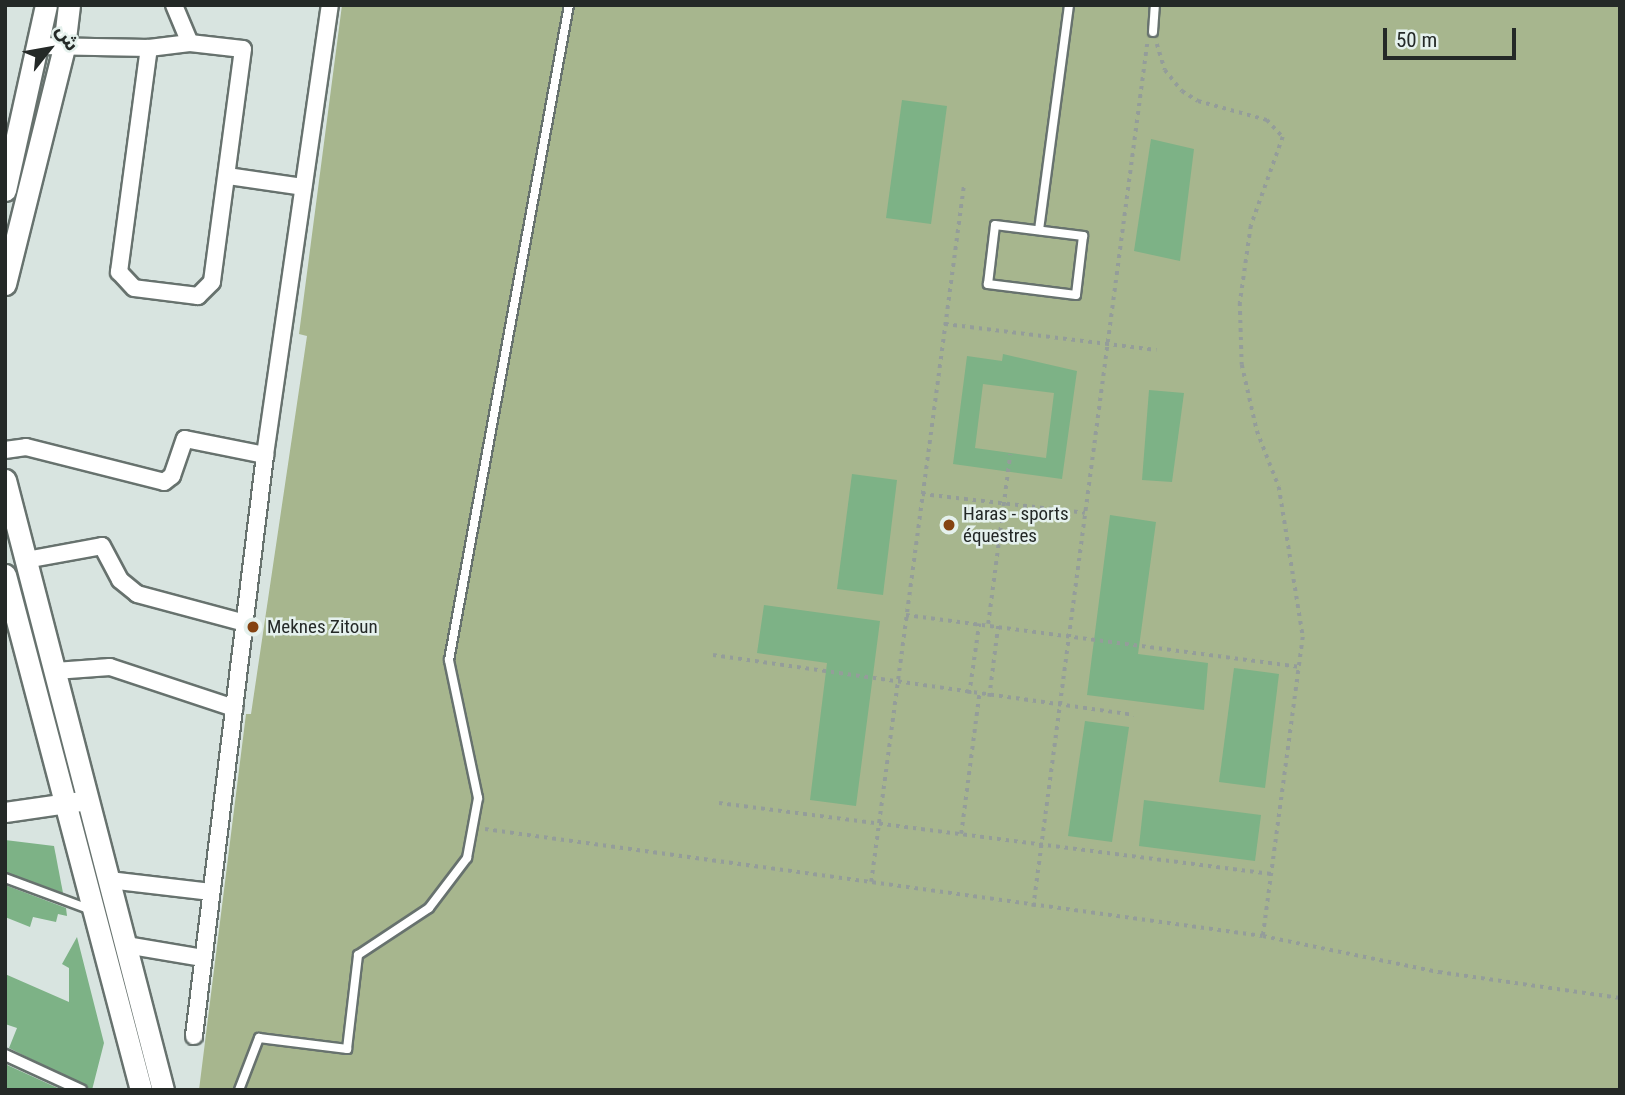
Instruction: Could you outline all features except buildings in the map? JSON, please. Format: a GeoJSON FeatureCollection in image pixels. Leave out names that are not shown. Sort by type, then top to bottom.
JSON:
{"type":"FeatureCollection","features":[{"type":"Feature","properties":{"kind":"main road"},"geometry":{"type":"LineString","coordinates":[[5,190],[11,138],[41,46],[46,5]]}},
{"type":"Feature","properties":{"kind":"main road"},"geometry":{"type":"LineString","coordinates":[[5,285],[64,47],[69,5]]}},
{"type":"Feature","properties":{"kind":"main road"},"geometry":{"type":"LineString","coordinates":[[5,480],[163,1090]]}},
{"type":"Feature","properties":{"kind":"main road"},"geometry":{"type":"LineString","coordinates":[[5,575],[141,1090]]}},
{"type":"Feature","properties":{"kind":"street"},"geometry":{"type":"LineString","coordinates":[[174,5],[190,43]]}},
{"type":"Feature","properties":{"kind":"street"},"geometry":{"type":"LineString","coordinates":[[194,1036],[265,455],[330,5]]}},
{"type":"Feature","properties":{"kind":"street"},"geometry":{"type":"LineString","coordinates":[[41,46],[149,48],[190,43],[243,49],[228,176],[208,291],[198,296],[123,282],[119,272],[149,48]]}},
{"type":"Feature","properties":{"kind":"street"},"geometry":{"type":"LineString","coordinates":[[228,176],[303,187]]}},
{"type":"Feature","properties":{"kind":"street"},"geometry":{"type":"LineString","coordinates":[[5,450],[26,447],[164,482],[172,476],[185,439],[265,455]]}},
{"type":"Feature","properties":{"kind":"street"},"geometry":{"type":"LineString","coordinates":[[26,560],[102,546],[120,580],[137,594],[245,623]]}},
{"type":"Feature","properties":{"kind":"street"},"geometry":{"type":"LineString","coordinates":[[55,671],[110,667],[234,708]]}},
{"type":"Feature","properties":{"kind":"street"},"geometry":{"type":"LineString","coordinates":[[5,812],[88,799]]}},
{"type":"Feature","properties":{"kind":"street"},"geometry":{"type":"LineString","coordinates":[[110,880],[211,892]]}},
{"type":"Feature","properties":{"kind":"street"},"geometry":{"type":"LineString","coordinates":[[126,945],[203,958]]}},
{"type":"Feature","properties":{"kind":"street"},"geometry":{"type":"LineString","coordinates":[[5,1055],[80,1090]]}},
{"type":"Feature","properties":{"kind":"lane"},"geometry":{"type":"LineString","coordinates":[[239,1090],[258,1038],[347,1048],[358,955],[429,908],[467,858],[476,827],[475,771],[450,685],[449,660],[569,5]]}},
{"type":"Feature","properties":{"kind":"lane"},"geometry":{"type":"LineString","coordinates":[[1039,230],[1069,5]]}},
{"type":"Feature","properties":{"kind":"lane"},"geometry":{"type":"LineString","coordinates":[[1153,32],[1155,5]]}},
{"type":"Feature","properties":{"kind":"lane"},"geometry":{"type":"LineString","coordinates":[[995,225],[1039,230],[1083,236],[1076,295],[988,284],[995,225]]}},
{"type":"Feature","properties":{"kind":"lane"},"geometry":{"type":"LineString","coordinates":[[5,878],[95,912]]}},
{"type":"Feature","properties":{"kind":"path"},"geometry":{"type":"LineString","coordinates":[[1033,907],[1107,345],[1153,32]]}},
{"type":"Feature","properties":{"kind":"path"},"geometry":{"type":"LineString","coordinates":[[1153,32],[1165,70],[1182,91],[1198,101],[1267,120],[1283,138],[1251,226],[1240,333],[1248,396],[1285,513],[1303,637],[1263,936]]}},
{"type":"Feature","properties":{"kind":"path"},"geometry":{"type":"LineString","coordinates":[[871,882],[964,183]]}},
{"type":"Feature","properties":{"kind":"path"},"geometry":{"type":"LineString","coordinates":[[945,324],[1156,350]]}},
{"type":"Feature","properties":{"kind":"path"},"geometry":{"type":"LineString","coordinates":[[988,624],[1010,454]]}},
{"type":"Feature","properties":{"kind":"path"},"geometry":{"type":"LineString","coordinates":[[922,494],[1085,513]]}},
{"type":"Feature","properties":{"kind":"path"},"geometry":{"type":"LineString","coordinates":[[906,615],[1069,634],[1299,667]]}},
{"type":"Feature","properties":{"kind":"path"},"geometry":{"type":"LineString","coordinates":[[969,694],[979,624]]}},
{"type":"Feature","properties":{"kind":"path"},"geometry":{"type":"LineString","coordinates":[[989,696],[999,626]]}},
{"type":"Feature","properties":{"kind":"path"},"geometry":{"type":"LineString","coordinates":[[713,655],[897,685],[1134,716]]}},
{"type":"Feature","properties":{"kind":"path"},"geometry":{"type":"LineString","coordinates":[[961,834],[979,695]]}},
{"type":"Feature","properties":{"kind":"path"},"geometry":{"type":"LineString","coordinates":[[719,803],[1271,874]]}},
{"type":"Feature","properties":{"kind":"path"},"geometry":{"type":"LineString","coordinates":[[476,827],[1033,907],[1263,936],[1439,972],[1620,998]]}},
{"type":"Feature","properties":{"kind":"green space","name":"Haras - sports équestres"},"geometry":{"type":"Polygon","coordinates":[[[342,5],[1620,5],[1620,1090],[199,1090],[246,714],[251,714],[307,336],[299,334],[342,5]]]}},
{"type":"Feature","properties":{"kind":"place","name":"Haras - sports équestres"},"geometry":{"type":"Point","coordinates":[949,525]}},
{"type":"Feature","properties":{"kind":"place","name":"Meknes Zitoun"},"geometry":{"type":"Point","coordinates":[253,627]}}]}
